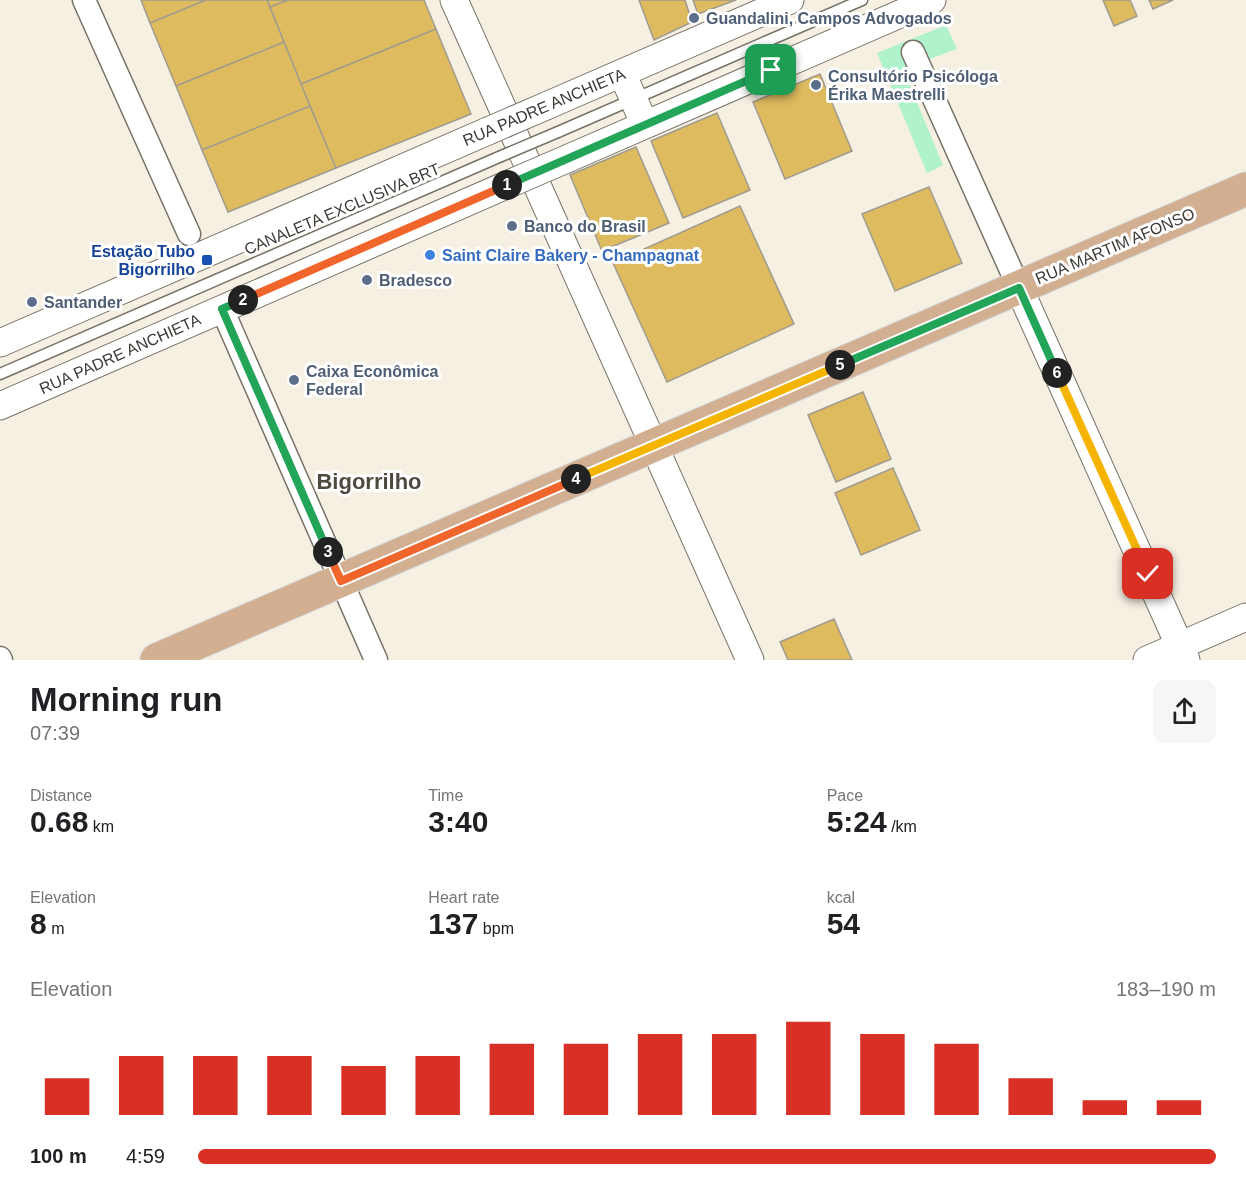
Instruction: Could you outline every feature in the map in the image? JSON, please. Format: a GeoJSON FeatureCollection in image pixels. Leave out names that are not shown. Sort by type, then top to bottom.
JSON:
{"type":"FeatureCollection","features":[{"type":"Feature","properties":{"kind":"main road","name":"RUA MARTIM AFONSO"},"geometry":{"type":"LineString","coordinates":[[157,660],[1246,189]]}},
{"type":"Feature","properties":{"kind":"street"},"geometry":{"type":"LineString","coordinates":[[84,0],[189,234]]}},
{"type":"Feature","properties":{"kind":"street"},"geometry":{"type":"LineString","coordinates":[[454,0],[750,660]]}},
{"type":"Feature","properties":{"kind":"street","name":"RUA PADRE ANCHIETA"},"geometry":{"type":"LineString","coordinates":[[0,343],[790,0]]}},
{"type":"Feature","properties":{"kind":"street","name":"RUA PADRE ANCHIETA"},"geometry":{"type":"LineString","coordinates":[[0,406],[933,0]]}},
{"type":"Feature","properties":{"kind":"street"},"geometry":{"type":"LineString","coordinates":[[913,52],[1183,653]]}},
{"type":"Feature","properties":{"kind":"street"},"geometry":{"type":"LineString","coordinates":[[622,73],[645,125]]}},
{"type":"Feature","properties":{"kind":"street"},"geometry":{"type":"LineString","coordinates":[[222,309],[376,660]]}},
{"type":"Feature","properties":{"kind":"street"},"geometry":{"type":"LineString","coordinates":[[1147,660],[1183,653],[1246,617]]}},
{"type":"Feature","properties":{"kind":"lane","name":"CANALETA EXCLUSIVA BRT"},"geometry":{"type":"LineString","coordinates":[[0,374],[862,0]]}},
{"type":"Feature","properties":{"kind":"green space"},"geometry":{"type":"Polygon","coordinates":[[[946,25],[957,49],[903,69],[943,165],[927,173],[877,53],[946,25]]]}},
{"type":"Feature","properties":{"kind":"building"},"geometry":{"type":"Polygon","coordinates":[[[141,0],[206,0],[150,23],[141,0]]]}},
{"type":"Feature","properties":{"kind":"building"},"geometry":{"type":"Polygon","coordinates":[[[206,0],[267,0],[284,42],[176,86],[150,23],[206,0]]]}},
{"type":"Feature","properties":{"kind":"building"},"geometry":{"type":"Polygon","coordinates":[[[267,0],[288,0],[270,7],[267,0]]]}},
{"type":"Feature","properties":{"kind":"building"},"geometry":{"type":"Polygon","coordinates":[[[288,0],[424,0],[436,29],[301,84],[270,7],[288,0]]]}},
{"type":"Feature","properties":{"kind":"building"},"geometry":{"type":"Polygon","coordinates":[[[639,0],[685,0],[692,22],[654,40],[639,0]]]}},
{"type":"Feature","properties":{"kind":"building"},"geometry":{"type":"Polygon","coordinates":[[[693,0],[736,0],[698,14],[693,0]]]}},
{"type":"Feature","properties":{"kind":"building"},"geometry":{"type":"Polygon","coordinates":[[[1103,0],[1130,0],[1137,16],[1114,26],[1103,0]]]}},
{"type":"Feature","properties":{"kind":"building"},"geometry":{"type":"Polygon","coordinates":[[[1149,0],[1173,0],[1153,9],[1149,0]]]}},
{"type":"Feature","properties":{"kind":"building"},"geometry":{"type":"Polygon","coordinates":[[[436,29],[471,114],[336,168],[301,84],[436,29]]]}},
{"type":"Feature","properties":{"kind":"building"},"geometry":{"type":"Polygon","coordinates":[[[284,42],[310,106],[202,150],[176,86],[284,42]]]}},
{"type":"Feature","properties":{"kind":"building"},"geometry":{"type":"Polygon","coordinates":[[[820,74],[852,151],[785,179],[753,102],[820,74]]]}},
{"type":"Feature","properties":{"kind":"building"},"geometry":{"type":"Polygon","coordinates":[[[310,106],[336,168],[228,212],[202,150],[310,106]]]}},
{"type":"Feature","properties":{"kind":"building"},"geometry":{"type":"Polygon","coordinates":[[[717,113],[750,190],[683,218],[651,141],[717,113]]]}},
{"type":"Feature","properties":{"kind":"building"},"geometry":{"type":"Polygon","coordinates":[[[636,147],[669,223],[602,251],[570,175],[636,147]]]}},
{"type":"Feature","properties":{"kind":"building"},"geometry":{"type":"Polygon","coordinates":[[[929,187],[962,263],[895,291],[862,214],[929,187]]]}},
{"type":"Feature","properties":{"kind":"building"},"geometry":{"type":"Polygon","coordinates":[[[740,206],[794,324],[667,382],[613,263],[740,206]]]}},
{"type":"Feature","properties":{"kind":"building"},"geometry":{"type":"Polygon","coordinates":[[[863,392],[891,459],[836,482],[808,415],[863,392]]]}},
{"type":"Feature","properties":{"kind":"building"},"geometry":{"type":"Polygon","coordinates":[[[893,468],[920,530],[861,555],[835,493],[893,468]]]}},
{"type":"Feature","properties":{"kind":"building"},"geometry":{"type":"Polygon","coordinates":[[[834,619],[852,660],[788,660],[780,642],[834,619]]]}},
{"type":"Feature","properties":{"kind":"place","name":"Guandalini, Campos Advogados"},"geometry":{"type":"Point","coordinates":[694,18]}},
{"type":"Feature","properties":{"kind":"place","name":"Consultório Psicóloga Érika Maestrelli"},"geometry":{"type":"Point","coordinates":[816,85]}},
{"type":"Feature","properties":{"kind":"place","name":"Banco do Brasil"},"geometry":{"type":"Point","coordinates":[512,226]}},
{"type":"Feature","properties":{"kind":"place","name":"Saint Claire Bakery - Champagnat"},"geometry":{"type":"Point","coordinates":[430,255]}},
{"type":"Feature","properties":{"kind":"place","name":"Estação Tubo Bigorrilho"},"geometry":{"type":"Point","coordinates":[207,260]}},
{"type":"Feature","properties":{"kind":"place","name":"Bradesco"},"geometry":{"type":"Point","coordinates":[367,280]}},
{"type":"Feature","properties":{"kind":"place","name":"Santander"},"geometry":{"type":"Point","coordinates":[32,302]}},
{"type":"Feature","properties":{"kind":"place","name":"Caixa Econômica Federal"},"geometry":{"type":"Point","coordinates":[294,380]}},
{"type":"Feature","properties":{"kind":"district","name":"Bigorrilho"},"geometry":{"type":"Point","coordinates":[369,481]}},
{"type":"Feature","properties":{"kind":"route"},"geometry":{"type":"LineString","coordinates":[[771,70],[222,309],[341,581],[1019,288],[1148,574]]}}]}
